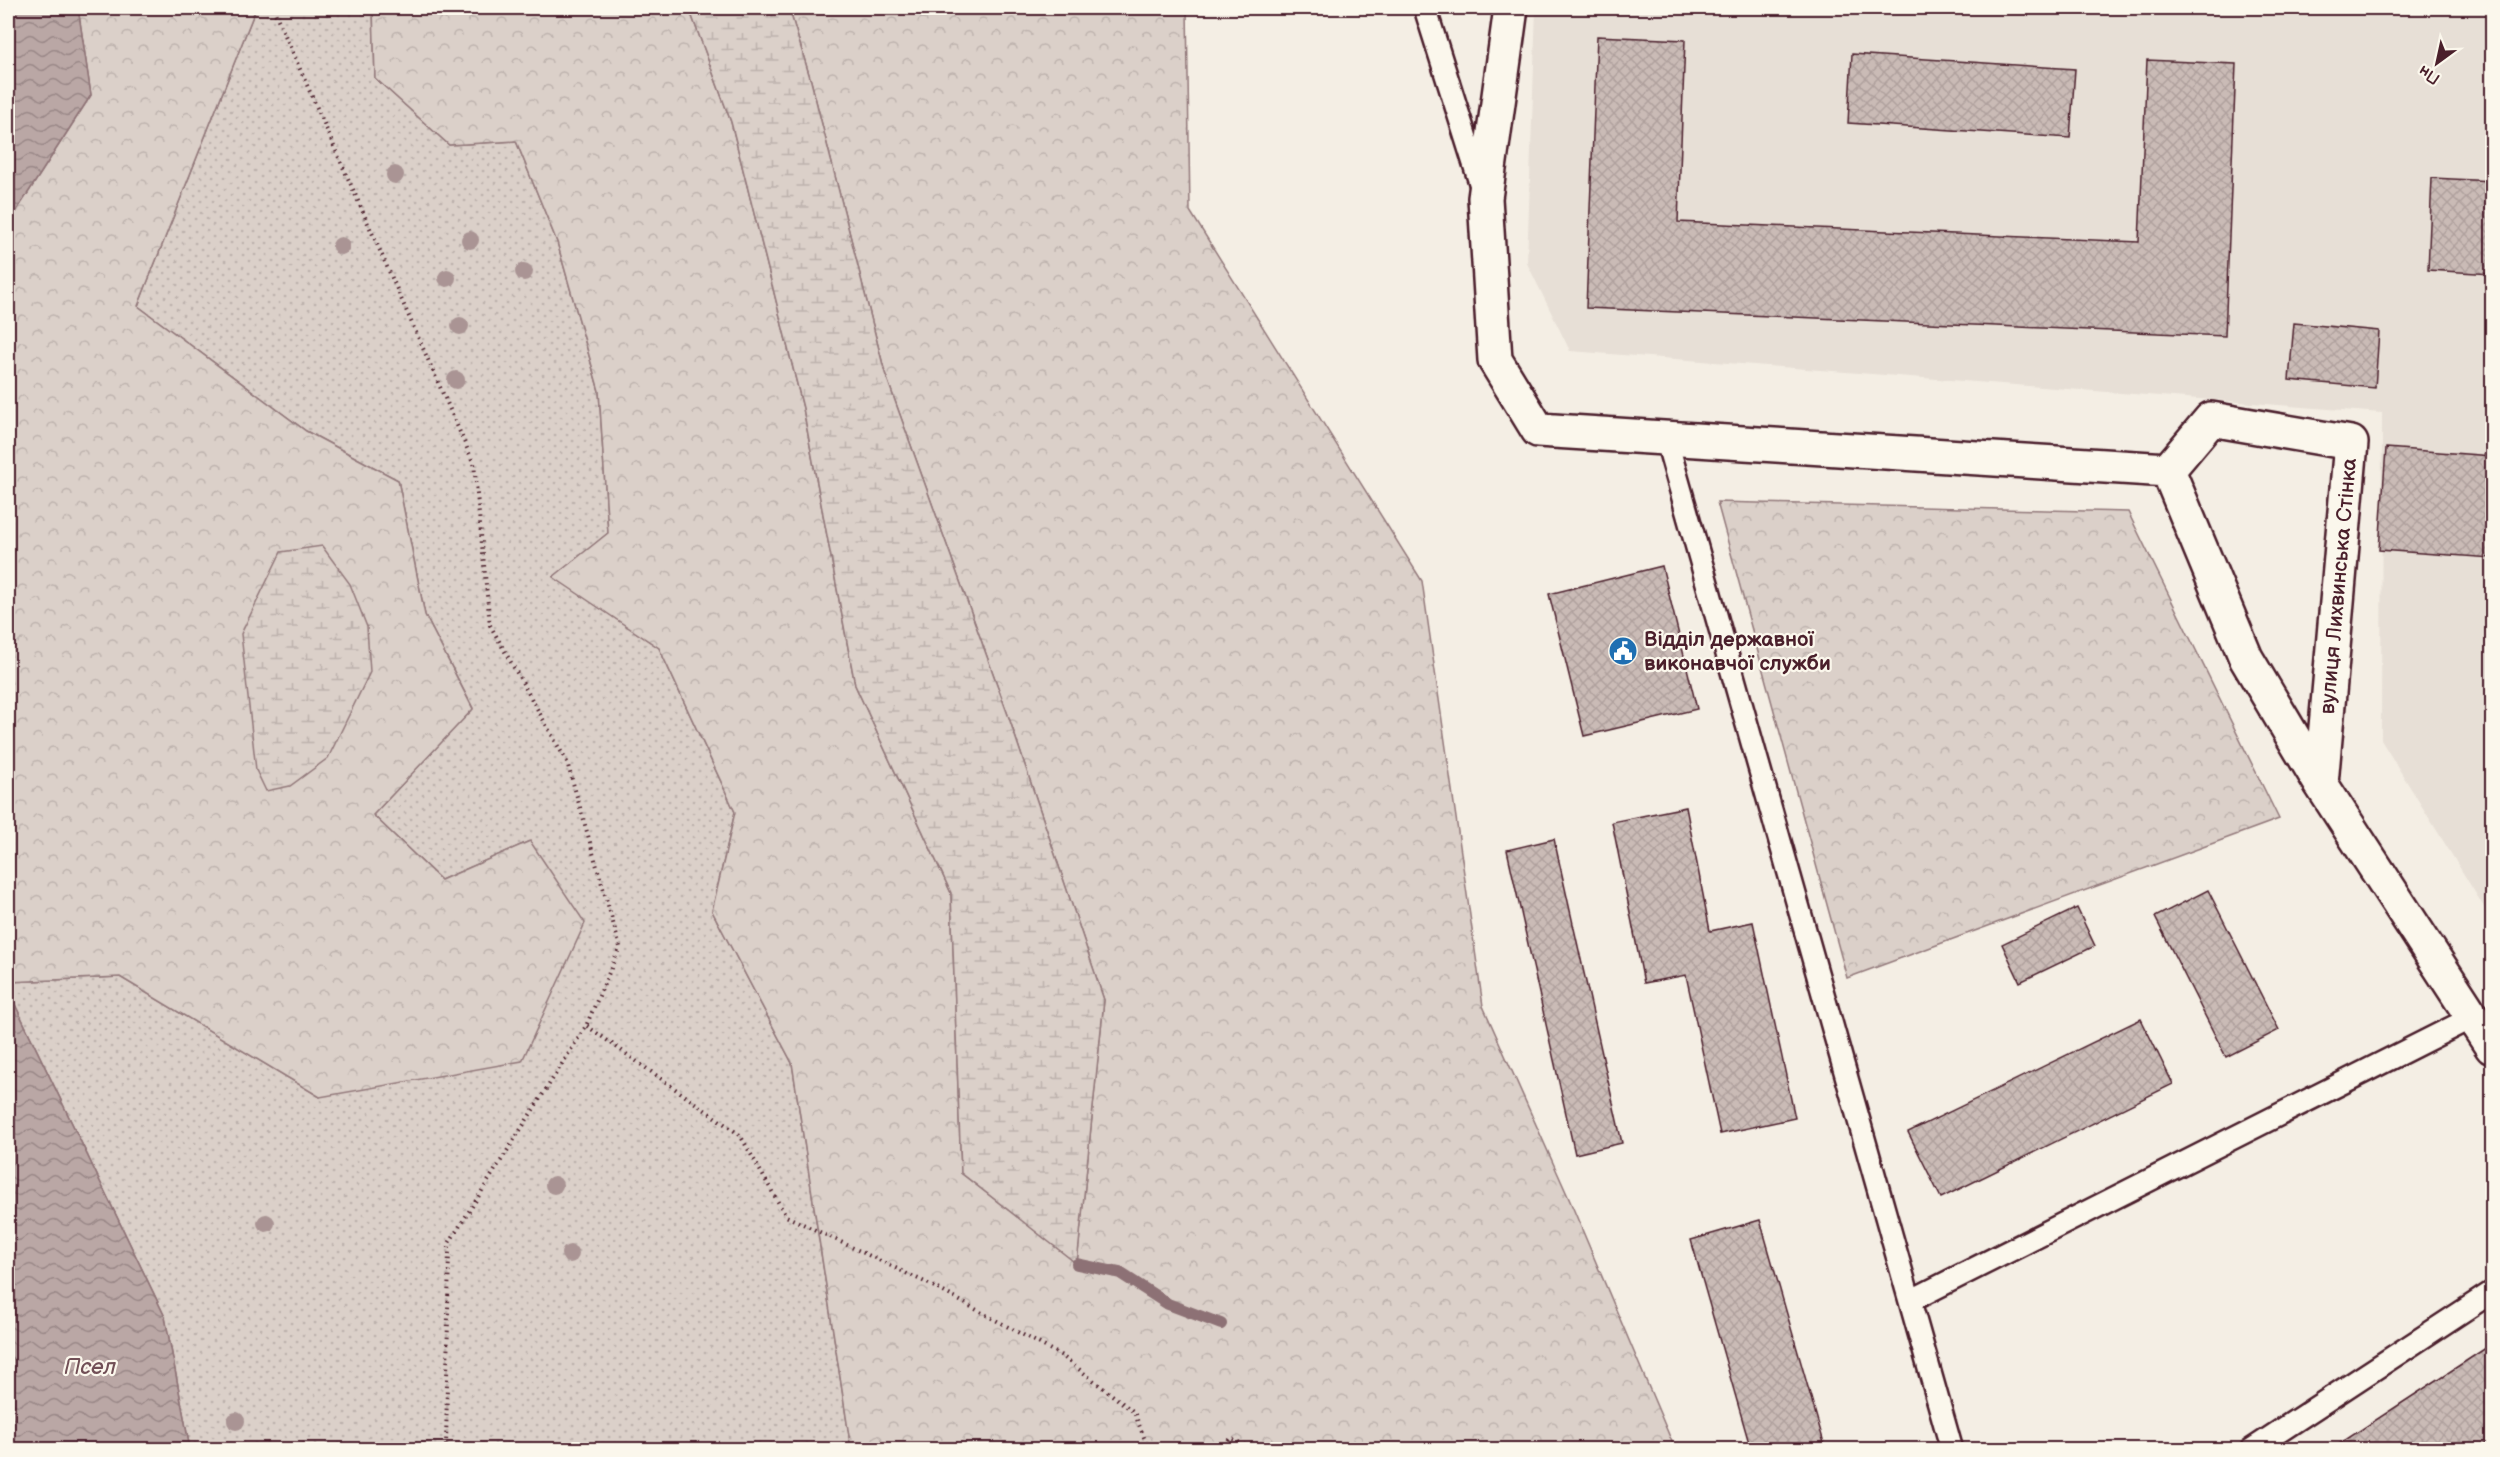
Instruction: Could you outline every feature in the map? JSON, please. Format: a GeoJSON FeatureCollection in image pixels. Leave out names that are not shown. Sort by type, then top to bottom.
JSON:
{"type":"FeatureCollection","features":[{"type":"Feature","properties":{"kind":"street"},"geometry":{"type":"LineString","coordinates":[[1511,8],[1485,198],[1495,360],[1538,430],[2168,470]]}},
{"type":"Feature","properties":{"kind":"street","name":"вулиця Лихвинська Стінка"},"geometry":{"type":"LineString","coordinates":[[2321,784],[2351,443],[2211,419],[2168,470],[2246,658],[2321,784],[2493,1047]]}},
{"type":"Feature","properties":{"kind":"lane"},"geometry":{"type":"LineString","coordinates":[[1425,8],[1485,198]]}},
{"type":"Feature","properties":{"kind":"lane"},"geometry":{"type":"LineString","coordinates":[[1666,438],[1952,1449]]}},
{"type":"Feature","properties":{"kind":"lane"},"geometry":{"type":"LineString","coordinates":[[1910,1301],[2473,1017]]}},
{"type":"Feature","properties":{"kind":"lane"},"geometry":{"type":"LineString","coordinates":[[2251,1449],[2493,1292]]}},
{"type":"Feature","properties":{"kind":"path"},"geometry":{"type":"LineString","coordinates":[[273,8],[474,464],[490,626],[567,762],[620,947],[586,1026],[449,1243],[446,1449]]}},
{"type":"Feature","properties":{"kind":"path"},"geometry":{"type":"LineString","coordinates":[[586,1026],[740,1135],[786,1216],[927,1283],[1062,1356],[1134,1412],[1149,1449]]}},
{"type":"Feature","properties":{"kind":"path"},"geometry":{"type":"LineString","coordinates":[[1221,1449],[1230,1438],[1255,1449]]}},
{"type":"Feature","properties":{"kind":"shaded area"},"geometry":{"type":"Polygon","coordinates":[[[1536,8],[2492,8],[2492,920],[2381,740],[2382,413],[1570,351],[1527,263],[1536,8]]]}},
{"type":"Feature","properties":{"kind":"green space"},"geometry":{"type":"Polygon","coordinates":[[[78,8],[256,8],[138,306],[306,431],[398,480],[425,615],[473,709],[373,815],[441,880],[530,841],[585,923],[522,1061],[320,1097],[120,977],[8,982],[8,224],[91,95],[78,8]]]}},
{"type":"Feature","properties":{"kind":"green space"},"geometry":{"type":"Polygon","coordinates":[[[256,8],[373,8],[375,78],[449,145],[516,141],[557,242],[599,391],[608,533],[554,577],[659,648],[735,812],[712,911],[792,1063],[851,1449],[190,1449],[165,1317],[8,990],[8,982],[120,977],[320,1097],[530,841],[441,880],[373,815],[473,708],[425,615],[398,480],[306,431],[138,306],[256,8]]]}},
{"type":"Feature","properties":{"kind":"green space"},"geometry":{"type":"Polygon","coordinates":[[[373,8],[689,8],[731,122],[803,408],[855,685],[951,893],[961,1173],[1077,1263],[1104,1000],[1008,715],[885,373],[811,81],[789,8],[1187,8],[1190,211],[1422,581],[1483,1006],[1570,1201],[1675,1449],[851,1449],[792,1063],[712,911],[735,812],[659,648],[553,577],[608,533],[599,391],[557,242],[516,141],[449,145],[375,78],[373,8]]]}},
{"type":"Feature","properties":{"kind":"green space"},"geometry":{"type":"Polygon","coordinates":[[[689,8],[789,8],[811,81],[885,373],[1008,715],[1104,1000],[1077,1264],[961,1173],[951,893],[855,685],[803,408],[731,122],[689,8]]]}},
{"type":"Feature","properties":{"kind":"green space"},"geometry":{"type":"Polygon","coordinates":[[[1717,502],[2128,512],[2279,819],[1847,978],[1717,502]]]}},
{"type":"Feature","properties":{"kind":"green space"},"geometry":{"type":"Polygon","coordinates":[[[322,546],[350,584],[367,627],[370,672],[328,758],[290,786],[266,791],[256,770],[241,634],[281,552],[322,546]]]}},
{"type":"Feature","properties":{"kind":"water"},"geometry":{"type":"Polygon","coordinates":[[[8,8],[78,8],[91,95],[8,224],[8,8]]]}},
{"type":"Feature","properties":{"kind":"water","name":"Псел"},"geometry":{"type":"Polygon","coordinates":[[[8,990],[165,1317],[190,1449],[8,1449],[8,990]]]}},
{"type":"Feature","properties":{"kind":"building"},"geometry":{"type":"Polygon","coordinates":[[[1597,36],[1685,40],[1678,222],[2139,242],[2147,60],[2236,64],[2225,336],[1586,308],[1597,36]]]}},
{"type":"Feature","properties":{"kind":"building"},"geometry":{"type":"Polygon","coordinates":[[[1852,54],[2075,69],[2070,138],[1848,123],[1852,54]]]}},
{"type":"Feature","properties":{"kind":"building"},"geometry":{"type":"Polygon","coordinates":[[[2432,178],[2492,181],[2492,274],[2428,270],[2432,178]]]}},
{"type":"Feature","properties":{"kind":"building"},"geometry":{"type":"Polygon","coordinates":[[[2294,323],[2379,331],[2375,388],[2289,380],[2294,323]]]}},
{"type":"Feature","properties":{"kind":"building"},"geometry":{"type":"Polygon","coordinates":[[[2386,448],[2492,456],[2492,558],[2379,550],[2386,448]]]}},
{"type":"Feature","properties":{"kind":"building","name":"Відділ державної виконавчої служби"},"geometry":{"type":"Polygon","coordinates":[[[1662,566],[1697,709],[1584,736],[1549,594],[1662,566]]]}},
{"type":"Feature","properties":{"kind":"building"},"geometry":{"type":"Polygon","coordinates":[[[1686,807],[1710,931],[1753,922],[1795,1118],[1720,1134],[1686,975],[1644,983],[1612,822],[1686,807]]]}},
{"type":"Feature","properties":{"kind":"building"},"geometry":{"type":"Polygon","coordinates":[[[1554,839],[1622,1143],[1575,1154],[1507,850],[1554,839]]]}},
{"type":"Feature","properties":{"kind":"building"},"geometry":{"type":"Polygon","coordinates":[[[2208,890],[2279,1030],[2226,1057],[2155,917],[2208,890]]]}},
{"type":"Feature","properties":{"kind":"building"},"geometry":{"type":"Polygon","coordinates":[[[2077,908],[2095,946],[2020,982],[2002,944],[2077,908]]]}},
{"type":"Feature","properties":{"kind":"building"},"geometry":{"type":"Polygon","coordinates":[[[2141,1019],[2173,1084],[1941,1198],[1908,1132],[2141,1019]]]}},
{"type":"Feature","properties":{"kind":"building"},"geometry":{"type":"Polygon","coordinates":[[[1760,1220],[1826,1450],[1751,1450],[1691,1240],[1760,1220]]]}},
{"type":"Feature","properties":{"kind":"building"},"geometry":{"type":"Polygon","coordinates":[[[2492,1344],[2492,1439],[2476,1450],[2330,1450],[2492,1344]]]}},
{"type":"Feature","properties":{"kind":"waterway"},"geometry":{"type":"LineString","coordinates":[[1077,1264],[1120,1273],[1168,1304],[1221,1324]]}},
{"type":"Feature","properties":{"kind":"place","name":"Відділ державної виконавчої служби"},"geometry":{"type":"Point","coordinates":[1623,651]}}]}
